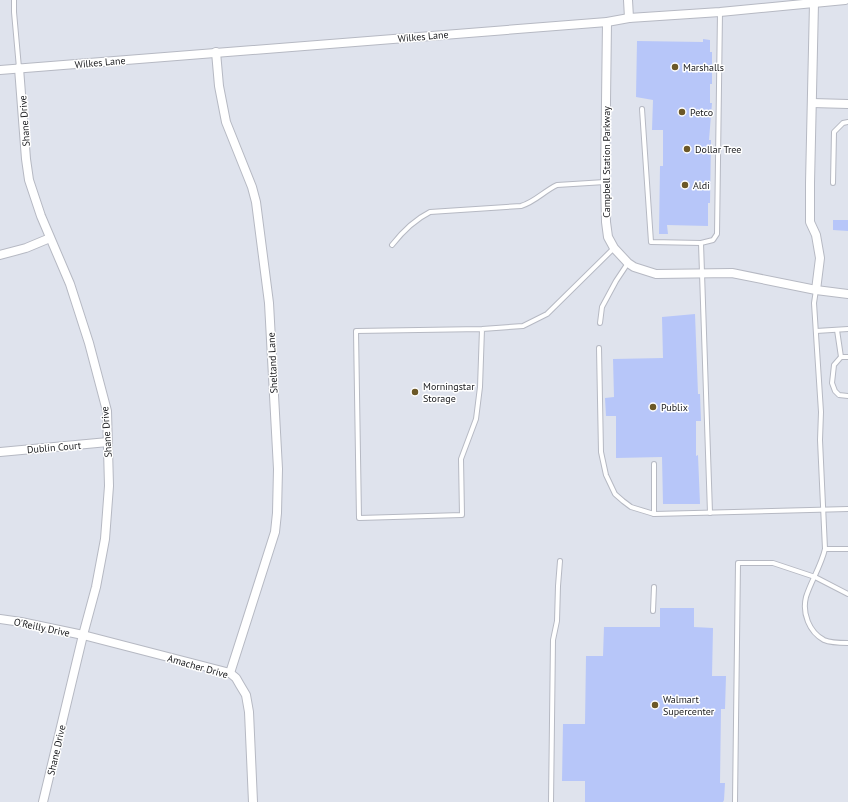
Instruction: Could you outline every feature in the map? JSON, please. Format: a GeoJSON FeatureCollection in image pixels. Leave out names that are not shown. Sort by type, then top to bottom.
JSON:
{"type":"FeatureCollection","features":[{"type":"Feature","properties":{"kind":"street"},"geometry":{"type":"LineString","coordinates":[[628,0],[629,18]]}},
{"type":"Feature","properties":{"kind":"street","name":"Wilkes Lane"},"geometry":{"type":"LineString","coordinates":[[0,70],[607,22],[629,18],[720,12],[814,1],[845,0]]}},
{"type":"Feature","properties":{"kind":"street"},"geometry":{"type":"LineString","coordinates":[[814,1],[810,222],[816,235],[820,258],[816,290]]}},
{"type":"Feature","properties":{"kind":"street","name":"Campbell Station Parkway"},"geometry":{"type":"LineString","coordinates":[[607,22],[606,222],[608,237],[614,248],[628,263],[634,267],[656,274],[732,273],[816,290],[848,294]]}},
{"type":"Feature","properties":{"kind":"street","name":"Sheltand Lane"},"geometry":{"type":"LineString","coordinates":[[216,52],[219,86],[226,122],[252,187],[259,218],[269,303],[278,469],[277,506],[274,532],[230,673]]}},
{"type":"Feature","properties":{"kind":"street","name":"Shane Drive"},"geometry":{"type":"LineString","coordinates":[[19,68],[29,180],[39,211],[70,284],[89,343],[107,411],[109,486],[105,539],[96,587],[43,802]]}},
{"type":"Feature","properties":{"kind":"street"},"geometry":{"type":"LineString","coordinates":[[812,103],[848,104]]}},
{"type":"Feature","properties":{"kind":"street"},"geometry":{"type":"LineString","coordinates":[[0,255],[26,248],[50,238]]}},
{"type":"Feature","properties":{"kind":"street","name":"Dublin Court"},"geometry":{"type":"LineString","coordinates":[[0,452],[108,442]]}},
{"type":"Feature","properties":{"kind":"street","name":"O'Reilly Drive"},"geometry":{"type":"LineString","coordinates":[[0,619],[83,635]]}},
{"type":"Feature","properties":{"kind":"street","name":"Amacher Drive"},"geometry":{"type":"LineString","coordinates":[[83,635],[230,673],[236,678],[246,695],[249,712],[253,802]]}},
{"type":"Feature","properties":{"kind":"lane"},"geometry":{"type":"LineString","coordinates":[[14,0],[19,68]]}},
{"type":"Feature","properties":{"kind":"lane"},"geometry":{"type":"LineString","coordinates":[[642,109],[651,242],[701,243],[713,240],[717,234],[720,12]]}},
{"type":"Feature","properties":{"kind":"lane"},"geometry":{"type":"LineString","coordinates":[[832,183],[834,132],[843,122],[848,122]]}},
{"type":"Feature","properties":{"kind":"lane"},"geometry":{"type":"LineString","coordinates":[[392,245],[403,231],[418,218],[430,212],[521,206],[528,204],[557,185],[605,182]]}},
{"type":"Feature","properties":{"kind":"lane"},"geometry":{"type":"LineString","coordinates":[[701,243],[710,513]]}},
{"type":"Feature","properties":{"kind":"lane"},"geometry":{"type":"LineString","coordinates":[[482,329],[480,387],[476,419],[462,459],[462,515],[359,518],[356,331],[482,329],[523,326],[547,314],[614,248]]}},
{"type":"Feature","properties":{"kind":"lane"},"geometry":{"type":"LineString","coordinates":[[600,323],[602,307],[628,263]]}},
{"type":"Feature","properties":{"kind":"lane"},"geometry":{"type":"LineString","coordinates":[[816,290],[814,303],[821,412],[820,440],[825,549],[822,560],[806,597],[805,606],[807,621],[814,632],[825,640],[848,643]]}},
{"type":"Feature","properties":{"kind":"lane"},"geometry":{"type":"LineString","coordinates":[[838,330],[841,357],[834,366],[832,383],[835,391],[839,395],[848,396]]}},
{"type":"Feature","properties":{"kind":"lane"},"geometry":{"type":"LineString","coordinates":[[816,331],[848,330]]}},
{"type":"Feature","properties":{"kind":"lane"},"geometry":{"type":"LineString","coordinates":[[599,348],[601,452],[606,475],[615,494],[631,507],[654,514],[848,509]]}},
{"type":"Feature","properties":{"kind":"lane"},"geometry":{"type":"LineString","coordinates":[[841,357],[848,357]]}},
{"type":"Feature","properties":{"kind":"lane"},"geometry":{"type":"LineString","coordinates":[[654,464],[654,514]]}},
{"type":"Feature","properties":{"kind":"lane"},"geometry":{"type":"LineString","coordinates":[[825,549],[848,549]]}},
{"type":"Feature","properties":{"kind":"lane"},"geometry":{"type":"LineString","coordinates":[[551,802],[553,640],[557,621],[560,561]]}},
{"type":"Feature","properties":{"kind":"lane"},"geometry":{"type":"LineString","coordinates":[[735,802],[738,563],[773,563],[815,577],[848,594]]}},
{"type":"Feature","properties":{"kind":"lane"},"geometry":{"type":"LineString","coordinates":[[653,612],[654,587]]}},
{"type":"Feature","properties":{"kind":"building"},"geometry":{"type":"Polygon","coordinates":[[[703,39],[710,40],[710,52],[712,52],[712,84],[710,84],[710,103],[712,103],[709,140],[711,140],[710,203],[708,203],[708,226],[667,225],[668,234],[659,234],[660,166],[663,166],[663,130],[652,130],[653,100],[636,97],[637,41],[703,42],[703,39]]]}},
{"type":"Feature","properties":{"kind":"building"},"geometry":{"type":"Polygon","coordinates":[[[833,220],[848,220],[848,231],[833,230],[833,220]]]}},
{"type":"Feature","properties":{"kind":"building","name":"Publix"},"geometry":{"type":"Polygon","coordinates":[[[695,314],[698,394],[700,394],[701,421],[696,421],[696,456],[698,455],[700,504],[663,504],[662,457],[616,458],[616,416],[606,416],[605,398],[614,397],[613,359],[663,358],[662,317],[695,314]]]}},
{"type":"Feature","properties":{"kind":"building","name":"Walmart Supercenter"},"geometry":{"type":"Polygon","coordinates":[[[660,608],[694,608],[694,627],[713,628],[712,676],[726,676],[725,709],[721,709],[720,783],[725,783],[724,800],[723,802],[585,802],[585,781],[562,781],[563,724],[585,724],[586,656],[603,656],[604,627],[660,627],[660,608]]]}},
{"type":"Feature","properties":{"kind":"place","name":"Marshalls"},"geometry":{"type":"Point","coordinates":[675,67]}},
{"type":"Feature","properties":{"kind":"place","name":"Petco"},"geometry":{"type":"Point","coordinates":[682,112]}},
{"type":"Feature","properties":{"kind":"place","name":"Dollar Tree"},"geometry":{"type":"Point","coordinates":[687,149]}},
{"type":"Feature","properties":{"kind":"place","name":"Aldi"},"geometry":{"type":"Point","coordinates":[685,185]}},
{"type":"Feature","properties":{"kind":"place","name":"Morningstar Storage"},"geometry":{"type":"Point","coordinates":[415,392]}},
{"type":"Feature","properties":{"kind":"place","name":"Publix"},"geometry":{"type":"Point","coordinates":[653,407]}},
{"type":"Feature","properties":{"kind":"place","name":"Walmart Supercenter"},"geometry":{"type":"Point","coordinates":[655,705]}}]}
